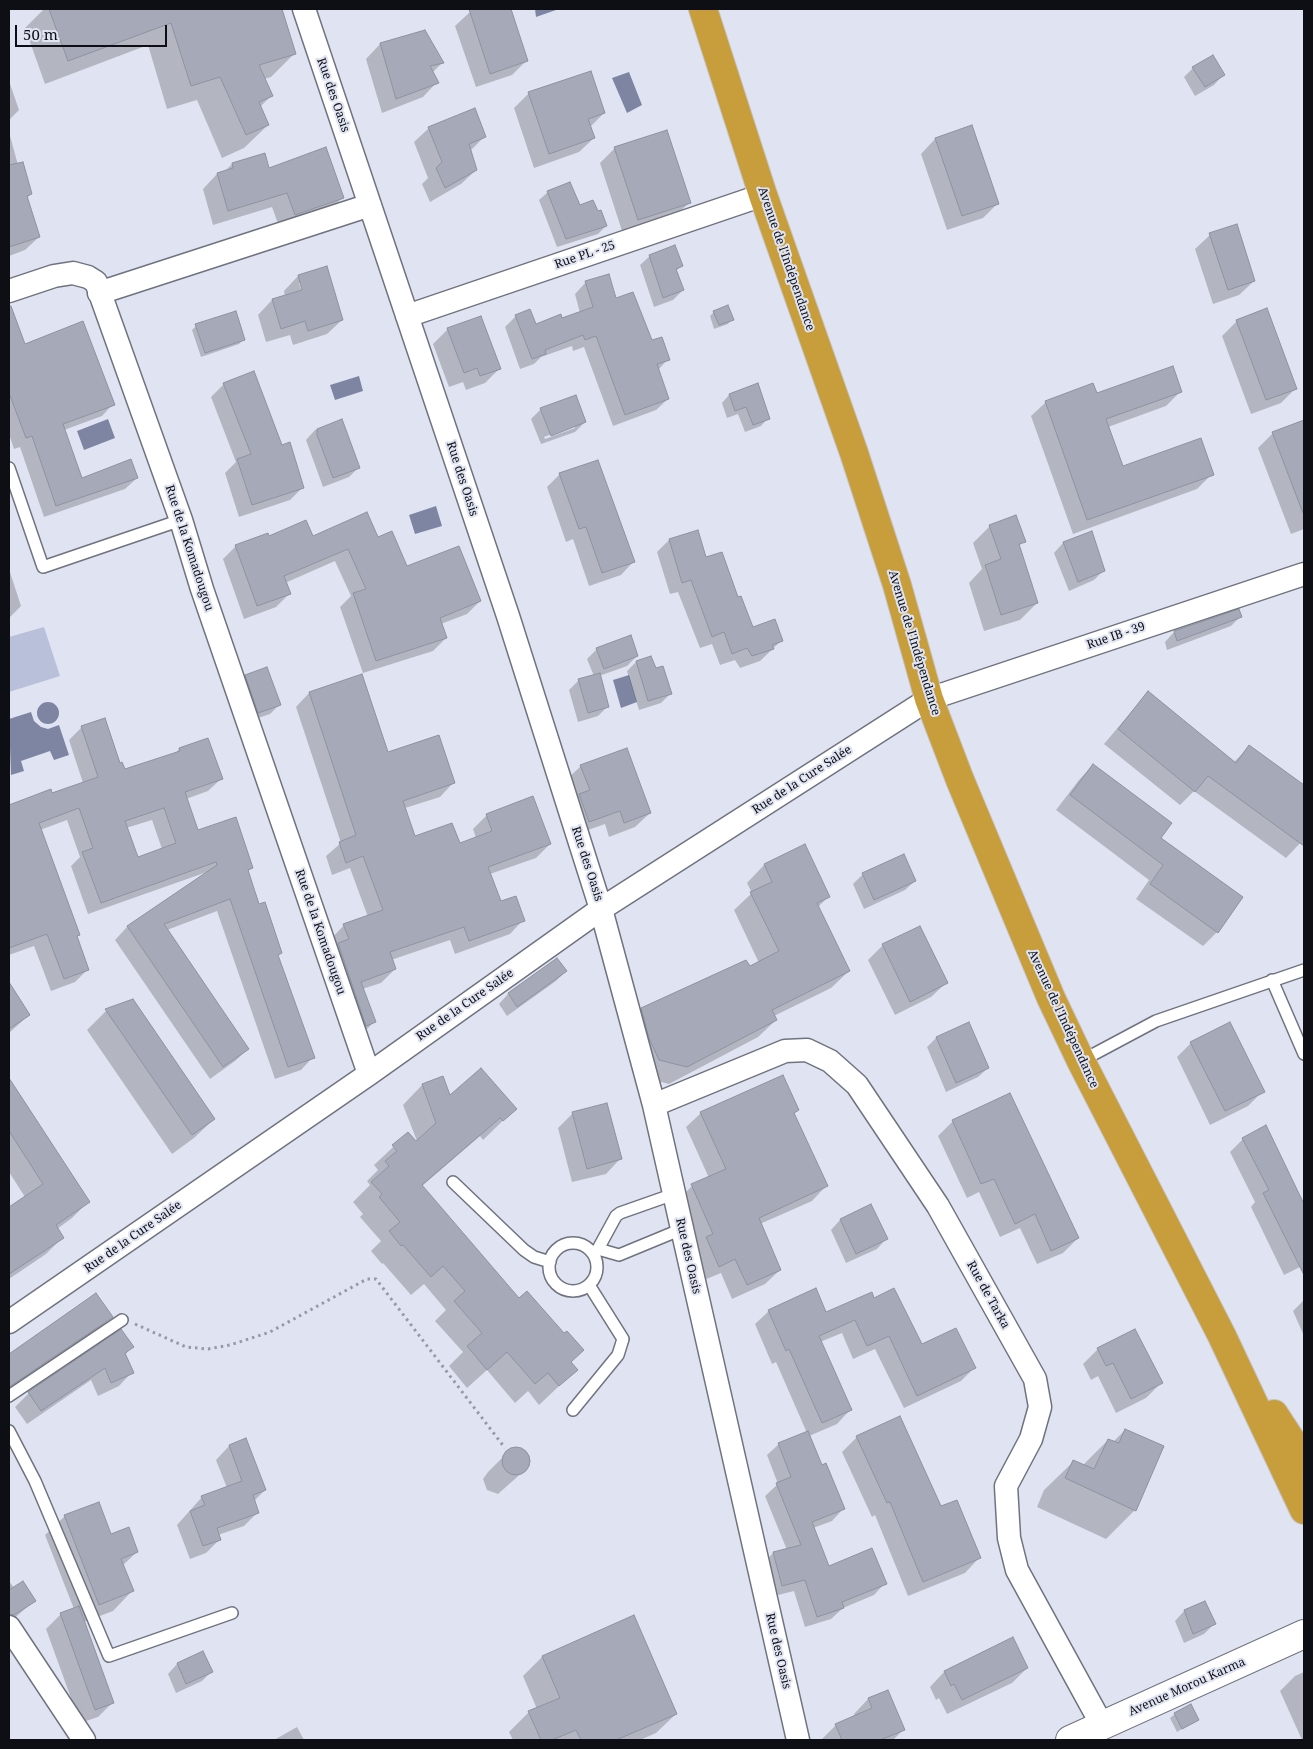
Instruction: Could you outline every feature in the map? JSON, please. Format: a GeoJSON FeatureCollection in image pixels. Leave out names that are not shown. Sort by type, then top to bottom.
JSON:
{"type":"FeatureCollection","features":[{"type":"Feature","properties":{"kind":"highway","name":"Avenue de l'Indépendance"},"geometry":{"type":"LineString","coordinates":[[703,9],[763,195],[882,538],[929,699],[1051,998],[1081,1061],[1222,1336],[1304,1510]]}},
{"type":"Feature","properties":{"kind":"highway","name":"Avenue de l'Indépendance"},"geometry":{"type":"LineString","coordinates":[[1222,1336],[1304,1460]]}},
{"type":"Feature","properties":{"kind":"street","name":"Rue des Oasis"},"geometry":{"type":"LineString","coordinates":[[304,9],[508,616],[602,909],[654,1105],[798,1740]]}},
{"type":"Feature","properties":{"kind":"street","name":"Rue PL - 25"},"geometry":{"type":"LineString","coordinates":[[407,316],[763,195]]}},
{"type":"Feature","properties":{"kind":"street"},"geometry":{"type":"LineString","coordinates":[[9,292],[54,276],[73,273],[88,277],[96,282],[100,293],[370,205]]}},
{"type":"Feature","properties":{"kind":"street","name":"Rue de la Komadougou"},"geometry":{"type":"LineString","coordinates":[[100,293],[181,520],[369,1074]]}},
{"type":"Feature","properties":{"kind":"street","name":"Rue IB - 39"},"geometry":{"type":"LineString","coordinates":[[929,699],[1304,574]]}},
{"type":"Feature","properties":{"kind":"street","name":"Rue de la Cure Salée"},"geometry":{"type":"LineString","coordinates":[[9,1322],[369,1074],[602,909],[929,699]]}},
{"type":"Feature","properties":{"kind":"street","name":"Rue de Tarka"},"geometry":{"type":"LineString","coordinates":[[654,1105],[784,1050],[808,1050],[830,1061],[857,1085],[938,1206],[1035,1379],[1040,1407],[1030,1440],[1006,1486],[1009,1538],[1017,1570],[1102,1725]]}},
{"type":"Feature","properties":{"kind":"street","name":"Avenue Morou Karma"},"geometry":{"type":"LineString","coordinates":[[1070,1740],[1304,1634]]}},
{"type":"Feature","properties":{"kind":"street"},"geometry":{"type":"LineString","coordinates":[[12,1639],[84,1740]]}},
{"type":"Feature","properties":{"kind":"lane"},"geometry":{"type":"LineString","coordinates":[[9,468],[43,567],[181,520]]}},
{"type":"Feature","properties":{"kind":"lane"},"geometry":{"type":"LineString","coordinates":[[1081,1061],[1156,1021],[1304,970]]}},
{"type":"Feature","properties":{"kind":"lane"},"geometry":{"type":"LineString","coordinates":[[1272,980],[1304,1054]]}},
{"type":"Feature","properties":{"kind":"lane"},"geometry":{"type":"LineString","coordinates":[[453,1182],[524,1250],[534,1257],[550,1262]]}},
{"type":"Feature","properties":{"kind":"lane"},"geometry":{"type":"LineString","coordinates":[[674,1194],[616,1216],[595,1251],[596,1276],[589,1285],[578,1290],[563,1288],[552,1277],[550,1262],[558,1249],[572,1243],[595,1251],[620,1255],[682,1229]]}},
{"type":"Feature","properties":{"kind":"lane"},"geometry":{"type":"LineString","coordinates":[[573,1410],[618,1355],[623,1339],[589,1285]]}},
{"type":"Feature","properties":{"kind":"lane"},"geometry":{"type":"LineString","coordinates":[[9,1396],[122,1320]]}},
{"type":"Feature","properties":{"kind":"lane"},"geometry":{"type":"LineString","coordinates":[[9,1432],[35,1481],[109,1656],[232,1613]]}},
{"type":"Feature","properties":{"kind":"path"},"geometry":{"type":"LineString","coordinates":[[122,1320],[186,1347],[208,1349],[270,1332],[367,1279],[376,1279],[505,1448]]}},
{"type":"Feature","properties":{"kind":"shaded area"},"geometry":{"type":"Polygon","coordinates":[[[535,9],[555,9],[556,10],[536,17],[535,9]]]}},
{"type":"Feature","properties":{"kind":"shaded area"},"geometry":{"type":"Polygon","coordinates":[[[629,72],[642,105],[627,113],[612,78],[629,72]]]}},
{"type":"Feature","properties":{"kind":"shaded area"},"geometry":{"type":"Polygon","coordinates":[[[359,376],[363,391],[335,400],[330,385],[359,376]]]}},
{"type":"Feature","properties":{"kind":"shaded area"},"geometry":{"type":"Polygon","coordinates":[[[108,419],[115,438],[84,450],[77,431],[108,419]]]}},
{"type":"Feature","properties":{"kind":"shaded area"},"geometry":{"type":"Polygon","coordinates":[[[436,506],[442,526],[415,534],[409,515],[436,506]]]}},
{"type":"Feature","properties":{"kind":"shaded area"},"geometry":{"type":"Polygon","coordinates":[[[44,627],[60,676],[9,692],[9,637],[44,627]]]}},
{"type":"Feature","properties":{"kind":"shaded area"},"geometry":{"type":"Polygon","coordinates":[[[629,675],[637,702],[621,708],[613,680],[629,675]]]}},
{"type":"Feature","properties":{"kind":"shaded area"},"geometry":{"type":"Polygon","coordinates":[[[48,702],[56,705],[59,713],[56,721],[48,724],[40,721],[37,713],[40,705],[48,702]]]}},
{"type":"Feature","properties":{"kind":"shaded area"},"geometry":{"type":"Polygon","coordinates":[[[31,712],[34,721],[41,727],[48,729],[59,725],[69,755],[54,760],[50,751],[21,761],[24,771],[11,775],[9,719],[31,712]]]}},
{"type":"Feature","properties":{"kind":"building"},"geometry":{"type":"Polygon","coordinates":[[[49,9],[282,9],[296,54],[259,65],[273,96],[259,102],[269,125],[246,135],[220,77],[191,86],[171,23],[68,61],[49,9]]]}},
{"type":"Feature","properties":{"kind":"building"},"geometry":{"type":"Polygon","coordinates":[[[469,9],[511,9],[528,61],[490,74],[469,9]]]}},
{"type":"Feature","properties":{"kind":"building"},"geometry":{"type":"Polygon","coordinates":[[[425,30],[444,63],[430,66],[439,83],[396,99],[380,43],[425,30]]]}},
{"type":"Feature","properties":{"kind":"building"},"geometry":{"type":"Polygon","coordinates":[[[1213,55],[1225,75],[1205,87],[1192,67],[1213,55]]]}},
{"type":"Feature","properties":{"kind":"building"},"geometry":{"type":"Polygon","coordinates":[[[591,71],[605,113],[588,119],[595,138],[549,154],[528,92],[591,71]]]}},
{"type":"Feature","properties":{"kind":"building"},"geometry":{"type":"Polygon","coordinates":[[[475,108],[486,137],[469,144],[477,170],[445,188],[436,168],[442,162],[428,127],[475,108]]]}},
{"type":"Feature","properties":{"kind":"building"},"geometry":{"type":"Polygon","coordinates":[[[972,125],[999,204],[962,216],[935,138],[972,125]]]}},
{"type":"Feature","properties":{"kind":"building"},"geometry":{"type":"Polygon","coordinates":[[[667,130],[691,203],[638,220],[614,147],[667,130]]]}},
{"type":"Feature","properties":{"kind":"building"},"geometry":{"type":"Polygon","coordinates":[[[326,147],[344,198],[295,215],[287,193],[228,211],[217,173],[233,168],[232,163],[265,153],[269,168],[326,147]]]}},
{"type":"Feature","properties":{"kind":"building"},"geometry":{"type":"Polygon","coordinates":[[[23,162],[32,194],[27,196],[40,237],[9,247],[9,165],[23,162]]]}},
{"type":"Feature","properties":{"kind":"building"},"geometry":{"type":"Polygon","coordinates":[[[570,182],[580,205],[593,200],[598,211],[601,210],[607,226],[566,239],[547,191],[570,182]]]}},
{"type":"Feature","properties":{"kind":"building"},"geometry":{"type":"Polygon","coordinates":[[[1237,224],[1255,281],[1228,290],[1209,233],[1237,224]]]}},
{"type":"Feature","properties":{"kind":"building"},"geometry":{"type":"Polygon","coordinates":[[[675,245],[683,266],[676,269],[684,290],[663,298],[649,255],[675,245]]]}},
{"type":"Feature","properties":{"kind":"building"},"geometry":{"type":"Polygon","coordinates":[[[327,266],[343,320],[308,331],[305,321],[281,329],[272,299],[302,290],[298,275],[327,266]]]}},
{"type":"Feature","properties":{"kind":"building"},"geometry":{"type":"Polygon","coordinates":[[[609,274],[616,298],[633,292],[652,340],[662,337],[670,360],[657,364],[669,399],[625,415],[596,336],[585,340],[583,335],[545,350],[546,354],[532,359],[515,315],[530,309],[536,324],[561,314],[562,318],[593,307],[585,281],[609,274]]]}},
{"type":"Feature","properties":{"kind":"building"},"geometry":{"type":"Polygon","coordinates":[[[728,305],[734,320],[719,325],[713,311],[728,305]]]}},
{"type":"Feature","properties":{"kind":"building"},"geometry":{"type":"Polygon","coordinates":[[[9,306],[11,306],[25,344],[83,321],[115,405],[63,424],[82,478],[131,459],[138,478],[56,506],[32,436],[26,438],[9,393],[9,306]]]}},
{"type":"Feature","properties":{"kind":"building"},"geometry":{"type":"Polygon","coordinates":[[[1267,308],[1297,389],[1266,400],[1236,320],[1267,308]]]}},
{"type":"Feature","properties":{"kind":"building"},"geometry":{"type":"Polygon","coordinates":[[[236,311],[245,340],[205,353],[195,324],[236,311]]]}},
{"type":"Feature","properties":{"kind":"building"},"geometry":{"type":"Polygon","coordinates":[[[481,316],[501,369],[480,376],[477,368],[464,373],[447,328],[481,316]]]}},
{"type":"Feature","properties":{"kind":"building"},"geometry":{"type":"Polygon","coordinates":[[[1173,366],[1182,392],[1106,419],[1123,466],[1201,438],[1214,475],[1087,520],[1045,401],[1093,383],[1097,393],[1173,366]]]}},
{"type":"Feature","properties":{"kind":"building"},"geometry":{"type":"Polygon","coordinates":[[[254,371],[282,445],[290,442],[304,488],[252,505],[237,459],[251,454],[223,383],[254,371]]]}},
{"type":"Feature","properties":{"kind":"building"},"geometry":{"type":"Polygon","coordinates":[[[758,383],[770,419],[753,425],[746,407],[735,411],[729,394],[758,383]]]}},
{"type":"Feature","properties":{"kind":"building"},"geometry":{"type":"Polygon","coordinates":[[[576,395],[586,422],[551,436],[540,408],[576,395]]]}},
{"type":"Feature","properties":{"kind":"building"},"geometry":{"type":"Polygon","coordinates":[[[342,419],[360,468],[333,478],[317,435],[317,429],[342,419]]]}},
{"type":"Feature","properties":{"kind":"building"},"geometry":{"type":"Polygon","coordinates":[[[1304,420],[1304,513],[1303,513],[1272,432],[1304,420]]]}},
{"type":"Feature","properties":{"kind":"building"},"geometry":{"type":"Polygon","coordinates":[[[598,460],[635,562],[602,573],[586,527],[579,529],[559,473],[598,460]]]}},
{"type":"Feature","properties":{"kind":"building"},"geometry":{"type":"Polygon","coordinates":[[[367,512],[378,537],[392,531],[407,566],[459,546],[481,601],[440,618],[447,638],[376,661],[353,593],[366,589],[348,549],[284,576],[291,594],[257,606],[235,545],[268,533],[269,536],[306,520],[313,536],[367,512]]]}},
{"type":"Feature","properties":{"kind":"building"},"geometry":{"type":"Polygon","coordinates":[[[1016,515],[1026,542],[1019,544],[1038,603],[1001,615],[985,565],[1001,559],[989,525],[1016,515]]]}},
{"type":"Feature","properties":{"kind":"building"},"geometry":{"type":"Polygon","coordinates":[[[698,530],[706,557],[722,552],[738,597],[741,596],[753,627],[775,619],[783,641],[772,645],[774,649],[752,656],[747,648],[732,654],[724,632],[712,637],[691,580],[682,583],[669,539],[698,530]]]}},
{"type":"Feature","properties":{"kind":"building"},"geometry":{"type":"Polygon","coordinates":[[[1092,531],[1105,571],[1078,582],[1063,542],[1092,531]]]}},
{"type":"Feature","properties":{"kind":"building"},"geometry":{"type":"Polygon","coordinates":[[[1239,609],[1242,617],[1177,641],[1174,631],[1239,609]]]}},
{"type":"Feature","properties":{"kind":"building"},"geometry":{"type":"Polygon","coordinates":[[[631,635],[638,656],[604,669],[596,648],[631,635]]]}},
{"type":"Feature","properties":{"kind":"building"},"geometry":{"type":"Polygon","coordinates":[[[651,656],[656,668],[663,666],[672,694],[648,701],[636,661],[651,656]]]}},
{"type":"Feature","properties":{"kind":"building"},"geometry":{"type":"Polygon","coordinates":[[[267,667],[281,705],[258,713],[245,675],[267,667]]]}},
{"type":"Feature","properties":{"kind":"building"},"geometry":{"type":"Polygon","coordinates":[[[600,673],[609,707],[588,713],[578,679],[600,673]]]}},
{"type":"Feature","properties":{"kind":"building"},"geometry":{"type":"Polygon","coordinates":[[[362,674],[388,752],[439,735],[455,783],[403,801],[415,836],[452,823],[460,843],[492,831],[486,814],[533,796],[551,844],[488,867],[501,901],[516,896],[525,921],[469,941],[464,927],[390,952],[396,969],[361,982],[376,1022],[366,1026],[338,943],[349,939],[343,924],[383,910],[363,856],[346,863],[339,842],[356,835],[309,692],[362,674]]]}},
{"type":"Feature","properties":{"kind":"building"},"geometry":{"type":"Polygon","coordinates":[[[1148,691],[1236,763],[1249,745],[1304,785],[1304,846],[1208,776],[1195,792],[1118,729],[1148,691]]]}},
{"type":"Feature","properties":{"kind":"building"},"geometry":{"type":"Polygon","coordinates":[[[105,718],[120,763],[122,762],[125,769],[180,751],[179,748],[208,738],[223,779],[185,792],[198,830],[236,817],[253,868],[248,870],[259,904],[265,902],[282,953],[278,955],[315,1058],[288,1067],[230,899],[164,924],[249,1049],[223,1067],[127,926],[217,865],[216,862],[101,903],[82,852],[93,848],[79,808],[39,823],[80,935],[77,936],[89,970],[64,979],[47,934],[9,948],[9,805],[51,789],[52,793],[98,777],[81,726],[105,718]],[[164,808],[125,821],[138,857],[176,843],[164,808]]]}},
{"type":"Feature","properties":{"kind":"building"},"geometry":{"type":"Polygon","coordinates":[[[627,748],[651,813],[624,823],[620,811],[589,822],[579,794],[590,790],[580,765],[627,748]]]}},
{"type":"Feature","properties":{"kind":"building"},"geometry":{"type":"Polygon","coordinates":[[[1093,764],[1172,823],[1161,838],[1243,897],[1218,933],[1150,884],[1163,865],[1070,795],[1093,764]]]}},
{"type":"Feature","properties":{"kind":"building"},"geometry":{"type":"Polygon","coordinates":[[[805,844],[830,897],[817,903],[850,971],[772,1010],[777,1020],[687,1067],[659,1060],[649,1038],[641,1008],[746,960],[750,966],[779,951],[750,892],[772,882],[764,864],[805,844]]]}},
{"type":"Feature","properties":{"kind":"building"},"geometry":{"type":"Polygon","coordinates":[[[904,854],[916,881],[874,900],[862,873],[904,854]]]}},
{"type":"Feature","properties":{"kind":"building"},"geometry":{"type":"Polygon","coordinates":[[[920,926],[948,983],[910,1002],[882,944],[920,926]]]}},
{"type":"Feature","properties":{"kind":"building"},"geometry":{"type":"Polygon","coordinates":[[[557,958],[567,971],[517,1007],[508,993],[557,958]]]}},
{"type":"Feature","properties":{"kind":"building"},"geometry":{"type":"Polygon","coordinates":[[[9,982],[30,1015],[9,1029],[9,982]]]}},
{"type":"Feature","properties":{"kind":"building"},"geometry":{"type":"Polygon","coordinates":[[[133,999],[215,1119],[192,1135],[105,1009],[133,999]]]}},
{"type":"Feature","properties":{"kind":"building"},"geometry":{"type":"Polygon","coordinates":[[[969,1022],[989,1068],[956,1083],[936,1037],[969,1022]]]}},
{"type":"Feature","properties":{"kind":"building"},"geometry":{"type":"Polygon","coordinates":[[[1230,1022],[1265,1092],[1225,1111],[1190,1042],[1230,1022]]]}},
{"type":"Feature","properties":{"kind":"building"},"geometry":{"type":"Polygon","coordinates":[[[481,1068],[517,1109],[503,1121],[500,1118],[422,1185],[519,1298],[527,1291],[564,1333],[567,1331],[584,1350],[571,1362],[578,1370],[559,1386],[548,1373],[535,1384],[507,1352],[487,1370],[467,1346],[482,1333],[454,1301],[465,1291],[443,1266],[431,1277],[403,1245],[401,1246],[389,1231],[400,1222],[379,1197],[382,1194],[371,1182],[389,1166],[385,1161],[397,1151],[392,1145],[408,1132],[416,1141],[436,1123],[422,1084],[443,1076],[450,1095],[481,1068]]]}},
{"type":"Feature","properties":{"kind":"building"},"geometry":{"type":"Polygon","coordinates":[[[783,1075],[799,1110],[794,1113],[828,1186],[759,1218],[781,1270],[747,1285],[735,1259],[719,1267],[706,1237],[713,1234],[691,1184],[726,1169],[700,1112],[783,1075]]]}},
{"type":"Feature","properties":{"kind":"building"},"geometry":{"type":"Polygon","coordinates":[[[9,1078],[90,1202],[56,1225],[64,1238],[9,1274],[9,1207],[43,1184],[9,1131],[9,1078]]]}},
{"type":"Feature","properties":{"kind":"building"},"geometry":{"type":"Polygon","coordinates":[[[1010,1093],[1079,1238],[1051,1251],[1035,1214],[1015,1224],[994,1179],[981,1184],[952,1120],[1010,1093]]]}},
{"type":"Feature","properties":{"kind":"building"},"geometry":{"type":"Polygon","coordinates":[[[607,1103],[622,1159],[587,1169],[572,1112],[607,1103]]]}},
{"type":"Feature","properties":{"kind":"building"},"geometry":{"type":"Polygon","coordinates":[[[1266,1125],[1304,1204],[1304,1275],[1263,1193],[1269,1190],[1242,1138],[1266,1125]]]}},
{"type":"Feature","properties":{"kind":"building"},"geometry":{"type":"Polygon","coordinates":[[[871,1204],[888,1239],[856,1254],[840,1219],[871,1204]]]}},
{"type":"Feature","properties":{"kind":"building"},"geometry":{"type":"Polygon","coordinates":[[[816,1288],[826,1312],[872,1292],[874,1298],[894,1288],[922,1344],[956,1328],[976,1368],[917,1396],[889,1336],[867,1346],[855,1320],[819,1336],[852,1410],[822,1423],[789,1349],[786,1351],[768,1310],[816,1288]]]}},
{"type":"Feature","properties":{"kind":"building"},"geometry":{"type":"Polygon","coordinates":[[[96,1293],[113,1317],[9,1387],[9,1354],[96,1293]]]}},
{"type":"Feature","properties":{"kind":"building"},"geometry":{"type":"Polygon","coordinates":[[[121,1329],[134,1347],[125,1353],[134,1373],[111,1383],[105,1368],[41,1411],[28,1392],[121,1329]]]}},
{"type":"Feature","properties":{"kind":"building"},"geometry":{"type":"Polygon","coordinates":[[[1135,1329],[1163,1383],[1131,1399],[1113,1363],[1106,1366],[1097,1348],[1135,1329]]]}},
{"type":"Feature","properties":{"kind":"building"},"geometry":{"type":"Polygon","coordinates":[[[900,1416],[941,1506],[957,1500],[981,1558],[923,1582],[890,1502],[887,1503],[856,1436],[900,1416]]]}},
{"type":"Feature","properties":{"kind":"building"},"geometry":{"type":"Polygon","coordinates":[[[1125,1429],[1164,1446],[1136,1511],[1065,1478],[1073,1460],[1094,1469],[1108,1439],[1119,1443],[1125,1429]]]}},
{"type":"Feature","properties":{"kind":"building"},"geometry":{"type":"Polygon","coordinates":[[[808,1431],[822,1465],[826,1463],[845,1509],[812,1522],[829,1566],[872,1548],[887,1584],[842,1602],[844,1608],[817,1617],[805,1580],[782,1586],[773,1552],[801,1545],[776,1483],[791,1477],[778,1443],[808,1431]]]}},
{"type":"Feature","properties":{"kind":"building"},"geometry":{"type":"Polygon","coordinates":[[[246,1438],[266,1490],[253,1495],[259,1513],[217,1528],[221,1540],[203,1546],[190,1511],[205,1505],[201,1496],[242,1481],[229,1445],[246,1438]]]}},
{"type":"Feature","properties":{"kind":"building"},"geometry":{"type":"Polygon","coordinates":[[[516,1447],[526,1451],[530,1461],[526,1471],[516,1475],[506,1471],[502,1461],[506,1451],[516,1447]]]}},
{"type":"Feature","properties":{"kind":"building"},"geometry":{"type":"Polygon","coordinates":[[[99,1502],[111,1534],[129,1527],[138,1552],[121,1559],[134,1591],[99,1605],[64,1515],[99,1502]]]}},
{"type":"Feature","properties":{"kind":"building"},"geometry":{"type":"Polygon","coordinates":[[[23,1581],[36,1601],[14,1615],[9,1614],[9,1590],[23,1581]]]}},
{"type":"Feature","properties":{"kind":"building"},"geometry":{"type":"Polygon","coordinates":[[[1205,1601],[1216,1624],[1193,1634],[1184,1610],[1205,1601]]]}},
{"type":"Feature","properties":{"kind":"building"},"geometry":{"type":"Polygon","coordinates":[[[79,1606],[114,1703],[95,1710],[60,1613],[79,1606]]]}},
{"type":"Feature","properties":{"kind":"building"},"geometry":{"type":"Polygon","coordinates":[[[634,1615],[677,1714],[616,1740],[581,1740],[576,1730],[552,1740],[541,1740],[528,1711],[560,1698],[542,1656],[634,1615]]]}},
{"type":"Feature","properties":{"kind":"building"},"geometry":{"type":"Polygon","coordinates":[[[1013,1637],[1028,1668],[962,1700],[954,1684],[951,1686],[944,1671],[1013,1637]]]}},
{"type":"Feature","properties":{"kind":"building"},"geometry":{"type":"Polygon","coordinates":[[[203,1651],[213,1672],[186,1684],[177,1663],[203,1651]]]}},
{"type":"Feature","properties":{"kind":"building"},"geometry":{"type":"Polygon","coordinates":[[[888,1690],[905,1730],[880,1740],[842,1740],[835,1724],[872,1708],[868,1698],[888,1690]]]}},
{"type":"Feature","properties":{"kind":"building"},"geometry":{"type":"Polygon","coordinates":[[[1191,1704],[1199,1720],[1182,1729],[1174,1713],[1191,1704]]]}}]}
